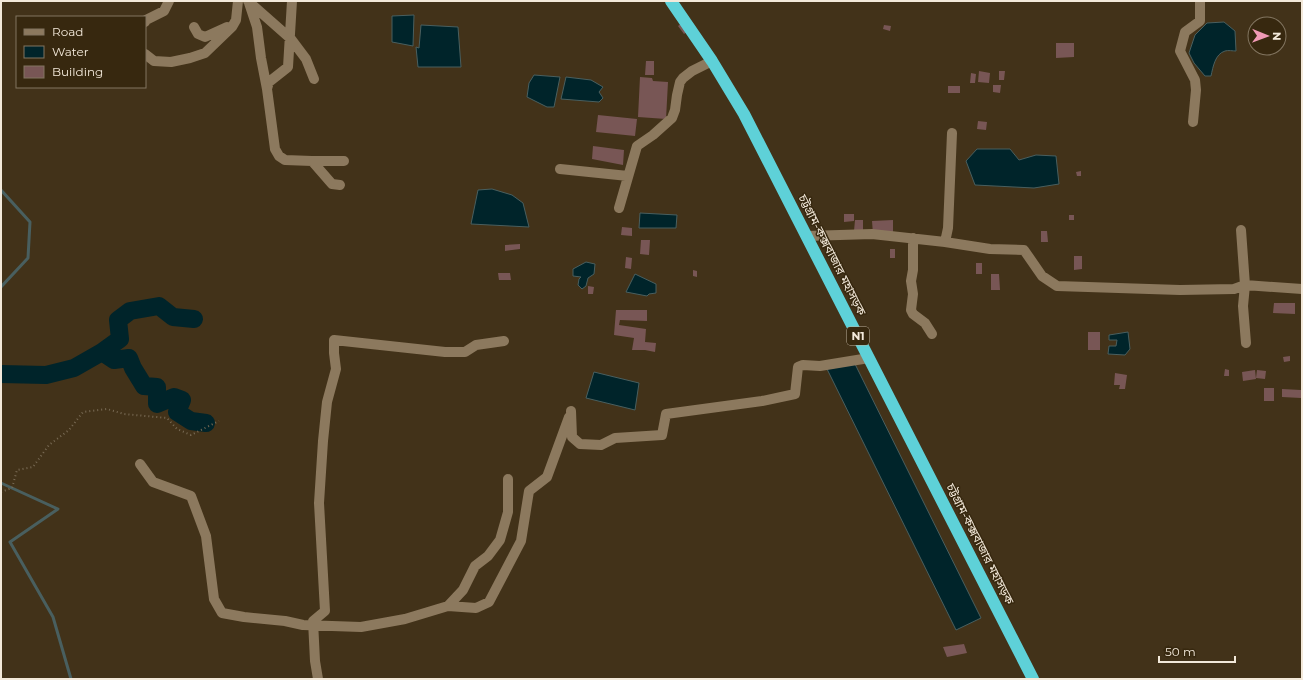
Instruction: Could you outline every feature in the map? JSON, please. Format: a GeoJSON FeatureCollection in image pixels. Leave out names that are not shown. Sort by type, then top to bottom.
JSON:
{"type":"FeatureCollection","features":[{"type":"Feature","properties":{"kind":"highway","name":"চট্টগ্রাম-কক্সবাজার মহাসড়ক"},"geometry":{"type":"LineString","coordinates":[[671,1],[712,61],[744,114],[1033,679]]}},
{"type":"Feature","properties":{"kind":"street"},"geometry":{"type":"LineString","coordinates":[[146,55],[154,61],[171,62],[205,53],[232,27],[236,20],[238,1]]}},
{"type":"Feature","properties":{"kind":"street"},"geometry":{"type":"LineString","coordinates":[[267,89],[269,82],[288,67],[291,39],[292,1]]}},
{"type":"Feature","properties":{"kind":"street"},"geometry":{"type":"LineString","coordinates":[[1193,122],[1196,90],[1195,80],[1180,51],[1185,32],[1200,21],[1200,1]]}},
{"type":"Feature","properties":{"kind":"street"},"geometry":{"type":"LineString","coordinates":[[146,20],[164,11],[169,2]]}},
{"type":"Feature","properties":{"kind":"street"},"geometry":{"type":"LineString","coordinates":[[248,2],[291,39],[306,59],[314,79]]}},
{"type":"Feature","properties":{"kind":"street"},"geometry":{"type":"LineString","coordinates":[[248,2],[257,27],[275,149],[279,156],[285,160],[344,161]]}},
{"type":"Feature","properties":{"kind":"street"},"geometry":{"type":"LineString","coordinates":[[194,27],[198,34],[206,37],[234,23]]}},
{"type":"Feature","properties":{"kind":"street"},"geometry":{"type":"LineString","coordinates":[[619,208],[637,146],[672,118],[676,110],[680,82],[683,78],[692,71],[712,61]]}},
{"type":"Feature","properties":{"kind":"street"},"geometry":{"type":"LineString","coordinates":[[945,242],[948,228],[952,133]]}},
{"type":"Feature","properties":{"kind":"street"},"geometry":{"type":"LineString","coordinates":[[312,161],[332,184],[340,186]]}},
{"type":"Feature","properties":{"kind":"street"},"geometry":{"type":"LineString","coordinates":[[560,169],[628,176]]}},
{"type":"Feature","properties":{"kind":"street"},"geometry":{"type":"LineString","coordinates":[[1241,230],[1245,285],[1243,306],[1246,343]]}},
{"type":"Feature","properties":{"kind":"street"},"geometry":{"type":"LineString","coordinates":[[807,236],[872,234],[990,248],[1024,250],[1042,276],[1057,286],[1188,290],[1234,289],[1245,285],[1302,289]]}},
{"type":"Feature","properties":{"kind":"street"},"geometry":{"type":"LineString","coordinates":[[913,238],[913,270],[910,281],[913,294],[910,310],[924,323],[932,334]]}},
{"type":"Feature","properties":{"kind":"street"},"geometry":{"type":"LineString","coordinates":[[318,679],[315,661],[313,621],[325,611],[319,503],[327,402],[336,369],[334,340],[445,352],[465,352],[476,345],[504,341]]}},
{"type":"Feature","properties":{"kind":"street"},"geometry":{"type":"LineString","coordinates":[[140,464],[153,482],[191,496],[206,536],[214,599],[222,613],[313,625],[361,627],[405,619],[448,606],[476,608],[489,602],[521,541],[529,491],[547,477],[571,411],[572,437],[580,444],[601,445],[615,438],[662,435],[666,414],[748,404],[795,394],[798,367],[803,365],[820,366],[869,358]]}},
{"type":"Feature","properties":{"kind":"street"},"geometry":{"type":"LineString","coordinates":[[448,606],[463,590],[475,566],[488,556],[500,540],[508,512],[508,479]]}},
{"type":"Feature","properties":{"kind":"path"},"geometry":{"type":"LineString","coordinates":[[1,492],[12,488],[17,470],[33,467],[49,445],[69,430],[83,412],[107,409],[124,414],[167,418],[177,429],[191,435],[219,421]]}},
{"type":"Feature","properties":{"kind":"water"},"geometry":{"type":"Polygon","coordinates":[[[414,15],[413,46],[392,42],[392,16],[414,15]]]}},
{"type":"Feature","properties":{"kind":"water"},"geometry":{"type":"Polygon","coordinates":[[[1224,22],[1235,31],[1236,51],[1226,51],[1219,55],[1215,61],[1211,76],[1205,76],[1194,63],[1189,53],[1195,35],[1207,23],[1224,22]]]}},
{"type":"Feature","properties":{"kind":"water"},"geometry":{"type":"Polygon","coordinates":[[[421,25],[458,27],[461,67],[418,67],[416,47],[419,48],[421,25]]]}},
{"type":"Feature","properties":{"kind":"water"},"geometry":{"type":"Polygon","coordinates":[[[534,75],[560,77],[554,107],[547,107],[527,97],[529,83],[534,75]]]}},
{"type":"Feature","properties":{"kind":"water"},"geometry":{"type":"Polygon","coordinates":[[[566,77],[591,80],[603,87],[599,92],[603,98],[599,102],[561,99],[566,77]]]}},
{"type":"Feature","properties":{"kind":"water"},"geometry":{"type":"Polygon","coordinates":[[[977,149],[1010,149],[1019,160],[1036,155],[1056,156],[1059,184],[1034,188],[975,185],[966,161],[977,149]]]}},
{"type":"Feature","properties":{"kind":"water"},"geometry":{"type":"Polygon","coordinates":[[[492,189],[512,195],[523,203],[529,227],[471,224],[478,190],[492,189]]]}},
{"type":"Feature","properties":{"kind":"water"},"geometry":{"type":"Polygon","coordinates":[[[640,213],[677,215],[676,228],[639,228],[640,213]]]}},
{"type":"Feature","properties":{"kind":"water"},"geometry":{"type":"Polygon","coordinates":[[[586,262],[595,264],[594,274],[588,278],[586,286],[582,289],[578,285],[581,277],[573,276],[573,269],[586,262]]]}},
{"type":"Feature","properties":{"kind":"water"},"geometry":{"type":"Polygon","coordinates":[[[635,274],[656,284],[656,293],[649,294],[647,296],[626,292],[635,274]]]}},
{"type":"Feature","properties":{"kind":"water"},"geometry":{"type":"Polygon","coordinates":[[[1128,332],[1130,349],[1125,355],[1108,354],[1109,346],[1116,346],[1117,340],[1109,340],[1109,335],[1128,332]]]}},
{"type":"Feature","properties":{"kind":"water"},"geometry":{"type":"Polygon","coordinates":[[[855,364],[981,618],[956,630],[827,369],[855,364]]]}},
{"type":"Feature","properties":{"kind":"water"},"geometry":{"type":"Polygon","coordinates":[[[594,372],[639,383],[635,410],[586,398],[594,372]]]}},
{"type":"Feature","properties":{"kind":"building"},"geometry":{"type":"Polygon","coordinates":[[[682,23],[688,31],[684,34],[678,26],[682,23]]]}},
{"type":"Feature","properties":{"kind":"building"},"geometry":{"type":"Polygon","coordinates":[[[884,25],[891,26],[890,31],[883,29],[884,25]]]}},
{"type":"Feature","properties":{"kind":"building"},"geometry":{"type":"Polygon","coordinates":[[[1056,43],[1074,43],[1074,57],[1056,58],[1056,43]]]}},
{"type":"Feature","properties":{"kind":"building"},"geometry":{"type":"Polygon","coordinates":[[[646,61],[654,61],[654,75],[645,75],[646,61]]]}},
{"type":"Feature","properties":{"kind":"building"},"geometry":{"type":"Polygon","coordinates":[[[979,71],[990,73],[989,83],[978,82],[979,71]]]}},
{"type":"Feature","properties":{"kind":"building"},"geometry":{"type":"Polygon","coordinates":[[[999,71],[1005,71],[1004,80],[999,80],[999,71]]]}},
{"type":"Feature","properties":{"kind":"building"},"geometry":{"type":"Polygon","coordinates":[[[971,73],[976,74],[975,83],[970,83],[971,73]]]}},
{"type":"Feature","properties":{"kind":"building"},"geometry":{"type":"Polygon","coordinates":[[[640,77],[652,78],[653,81],[668,82],[666,119],[638,117],[640,77]]]}},
{"type":"Feature","properties":{"kind":"building"},"geometry":{"type":"Polygon","coordinates":[[[993,85],[1001,85],[1000,93],[993,92],[993,85]]]}},
{"type":"Feature","properties":{"kind":"building"},"geometry":{"type":"Polygon","coordinates":[[[948,86],[960,86],[960,93],[948,93],[948,86]]]}},
{"type":"Feature","properties":{"kind":"building"},"geometry":{"type":"Polygon","coordinates":[[[598,115],[637,119],[635,136],[596,132],[598,115]]]}},
{"type":"Feature","properties":{"kind":"building"},"geometry":{"type":"Polygon","coordinates":[[[978,121],[987,122],[986,130],[977,129],[978,121]]]}},
{"type":"Feature","properties":{"kind":"building"},"geometry":{"type":"Polygon","coordinates":[[[593,146],[624,150],[623,165],[592,159],[593,146]]]}},
{"type":"Feature","properties":{"kind":"building"},"geometry":{"type":"Polygon","coordinates":[[[1081,171],[1081,176],[1077,176],[1076,172],[1081,171]]]}},
{"type":"Feature","properties":{"kind":"building"},"geometry":{"type":"Polygon","coordinates":[[[844,214],[854,214],[854,221],[844,222],[844,214]]]}},
{"type":"Feature","properties":{"kind":"building"},"geometry":{"type":"Polygon","coordinates":[[[1069,215],[1074,215],[1074,220],[1069,220],[1069,215]]]}},
{"type":"Feature","properties":{"kind":"building"},"geometry":{"type":"Polygon","coordinates":[[[855,220],[863,220],[863,231],[854,231],[855,220]]]}},
{"type":"Feature","properties":{"kind":"building"},"geometry":{"type":"Polygon","coordinates":[[[893,220],[893,233],[873,234],[872,221],[893,220]]]}},
{"type":"Feature","properties":{"kind":"building"},"geometry":{"type":"Polygon","coordinates":[[[622,227],[632,228],[632,236],[621,235],[622,227]]]}},
{"type":"Feature","properties":{"kind":"building"},"geometry":{"type":"Polygon","coordinates":[[[1041,231],[1047,231],[1048,242],[1041,242],[1041,231]]]}},
{"type":"Feature","properties":{"kind":"building"},"geometry":{"type":"Polygon","coordinates":[[[641,240],[650,240],[649,255],[640,254],[641,240]]]}},
{"type":"Feature","properties":{"kind":"building"},"geometry":{"type":"Polygon","coordinates":[[[520,244],[520,249],[505,251],[505,245],[520,244]]]}},
{"type":"Feature","properties":{"kind":"building"},"geometry":{"type":"Polygon","coordinates":[[[890,249],[895,249],[895,258],[890,258],[890,249]]]}},
{"type":"Feature","properties":{"kind":"building"},"geometry":{"type":"Polygon","coordinates":[[[1074,256],[1082,256],[1082,269],[1074,270],[1074,256]]]}},
{"type":"Feature","properties":{"kind":"building"},"geometry":{"type":"Polygon","coordinates":[[[626,257],[632,258],[631,269],[625,268],[626,257]]]}},
{"type":"Feature","properties":{"kind":"building"},"geometry":{"type":"Polygon","coordinates":[[[976,263],[982,263],[982,274],[976,274],[976,263]]]}},
{"type":"Feature","properties":{"kind":"building"},"geometry":{"type":"Polygon","coordinates":[[[693,270],[697,271],[697,277],[693,276],[693,270]]]}},
{"type":"Feature","properties":{"kind":"building"},"geometry":{"type":"Polygon","coordinates":[[[498,273],[510,273],[511,280],[499,280],[498,273]]]}},
{"type":"Feature","properties":{"kind":"building"},"geometry":{"type":"Polygon","coordinates":[[[991,274],[999,274],[1000,290],[991,290],[991,274]]]}},
{"type":"Feature","properties":{"kind":"building"},"geometry":{"type":"Polygon","coordinates":[[[588,286],[594,287],[593,294],[588,294],[588,286]]]}},
{"type":"Feature","properties":{"kind":"building"},"geometry":{"type":"Polygon","coordinates":[[[1274,303],[1295,303],[1295,314],[1273,313],[1274,303]]]}},
{"type":"Feature","properties":{"kind":"building"},"geometry":{"type":"Polygon","coordinates":[[[616,310],[647,310],[647,321],[620,320],[619,325],[646,329],[645,342],[656,343],[655,352],[632,350],[634,338],[614,335],[616,310]]]}},
{"type":"Feature","properties":{"kind":"building"},"geometry":{"type":"Polygon","coordinates":[[[1088,332],[1100,332],[1100,350],[1088,350],[1088,332]]]}},
{"type":"Feature","properties":{"kind":"building"},"geometry":{"type":"Polygon","coordinates":[[[1290,356],[1290,361],[1284,362],[1283,357],[1290,356]]]}},
{"type":"Feature","properties":{"kind":"building"},"geometry":{"type":"Polygon","coordinates":[[[1225,369],[1229,370],[1229,376],[1224,376],[1225,369]]]}},
{"type":"Feature","properties":{"kind":"building"},"geometry":{"type":"Polygon","coordinates":[[[1255,370],[1256,379],[1243,381],[1242,372],[1255,370]]]}},
{"type":"Feature","properties":{"kind":"building"},"geometry":{"type":"Polygon","coordinates":[[[1257,370],[1266,371],[1265,379],[1256,378],[1257,370]]]}},
{"type":"Feature","properties":{"kind":"building"},"geometry":{"type":"Polygon","coordinates":[[[1115,373],[1127,375],[1125,389],[1119,389],[1120,385],[1114,385],[1115,373]]]}},
{"type":"Feature","properties":{"kind":"building"},"geometry":{"type":"Polygon","coordinates":[[[1264,388],[1274,388],[1274,401],[1264,401],[1264,388]]]}},
{"type":"Feature","properties":{"kind":"building"},"geometry":{"type":"Polygon","coordinates":[[[1282,389],[1301,390],[1301,398],[1282,397],[1282,389]]]}},
{"type":"Feature","properties":{"kind":"building"},"geometry":{"type":"Polygon","coordinates":[[[964,644],[967,653],[947,657],[943,647],[964,644]]]}},
{"type":"Feature","properties":{"kind":"waterway"},"geometry":{"type":"LineString","coordinates":[[1,190],[30,222],[28,258],[1,287]]}},
{"type":"Feature","properties":{"kind":"waterway"},"geometry":{"type":"LineString","coordinates":[[102,352],[120,339],[118,320],[130,311],[159,306],[173,317],[194,319]]}},
{"type":"Feature","properties":{"kind":"waterway"},"geometry":{"type":"LineString","coordinates":[[1,374],[46,375],[74,368],[102,352],[114,360],[129,358],[144,386],[157,387],[157,404],[174,397],[182,400],[177,412],[191,421],[206,423]]}},
{"type":"Feature","properties":{"kind":"waterway"},"geometry":{"type":"LineString","coordinates":[[1,483],[58,509],[10,542],[53,617],[71,679]]}}]}
